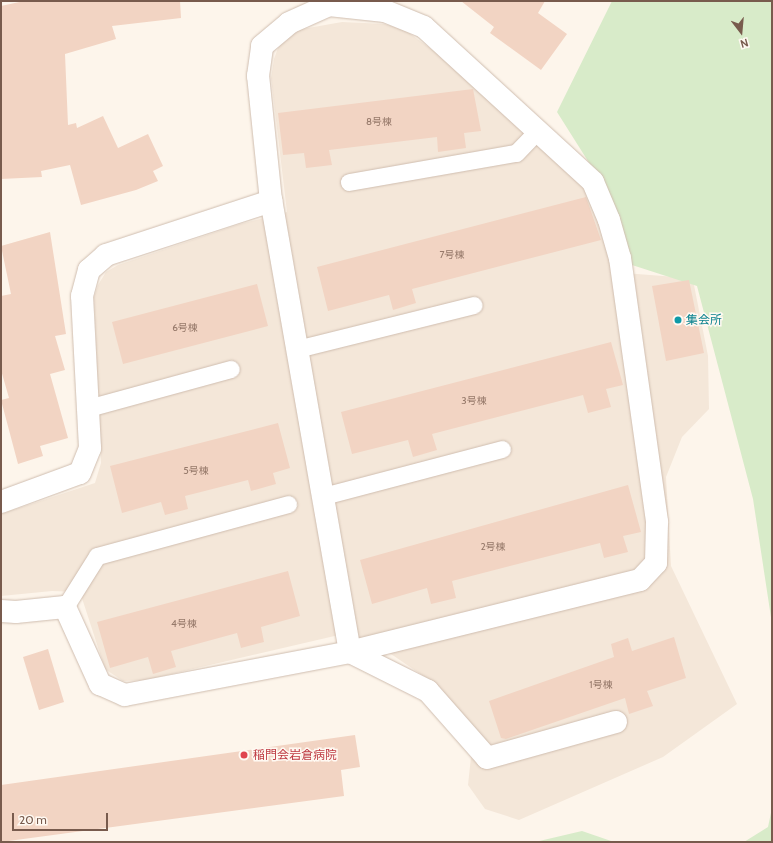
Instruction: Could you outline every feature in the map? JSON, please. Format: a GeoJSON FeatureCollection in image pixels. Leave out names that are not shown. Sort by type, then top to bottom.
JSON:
{"type":"FeatureCollection","features":[{"type":"Feature","properties":{"kind":"street"},"geometry":{"type":"LineString","coordinates":[[1,611],[16,612],[65,607],[100,684],[125,695],[350,652],[640,580],[656,563],[657,522],[620,258],[609,220],[593,182],[424,27],[385,11],[330,2],[290,23],[262,46],[258,76],[271,201],[350,652]]}},
{"type":"Feature","properties":{"kind":"street"},"geometry":{"type":"LineString","coordinates":[[1,502],[80,473],[90,448],[82,296],[89,270],[106,255],[271,201]]}},
{"type":"Feature","properties":{"kind":"street"},"geometry":{"type":"LineString","coordinates":[[350,652],[428,691],[487,758],[616,722]]}},
{"type":"Feature","properties":{"kind":"lane"},"geometry":{"type":"LineString","coordinates":[[349,182],[516,153],[537,131]]}},
{"type":"Feature","properties":{"kind":"lane"},"geometry":{"type":"LineString","coordinates":[[297,349],[474,305]]}},
{"type":"Feature","properties":{"kind":"lane"},"geometry":{"type":"LineString","coordinates":[[88,408],[232,369]]}},
{"type":"Feature","properties":{"kind":"lane"},"geometry":{"type":"LineString","coordinates":[[323,496],[502,449]]}},
{"type":"Feature","properties":{"kind":"lane"},"geometry":{"type":"LineString","coordinates":[[65,607],[97,556],[288,504]]}},
{"type":"Feature","properties":{"kind":"shaded area"},"geometry":{"type":"Polygon","coordinates":[[[342,22],[384,24],[405,30],[467,75],[587,190],[605,228],[611,272],[689,278],[694,285],[708,356],[709,409],[682,437],[666,477],[671,566],[737,704],[663,757],[519,820],[485,809],[468,785],[471,757],[483,745],[438,686],[391,654],[358,641],[356,631],[146,680],[123,681],[105,669],[80,592],[52,591],[1,596],[1,514],[95,483],[101,463],[94,297],[98,285],[106,272],[118,265],[240,224],[287,212],[271,78],[274,59],[281,40],[297,30],[342,22]]]}},
{"type":"Feature","properties":{"kind":"green space"},"geometry":{"type":"Polygon","coordinates":[[[612,1],[772,1],[772,624],[753,499],[697,286],[632,265],[598,177],[557,112],[612,1]]]}},
{"type":"Feature","properties":{"kind":"green space"},"geometry":{"type":"Polygon","coordinates":[[[772,808],[772,842],[744,842],[768,827],[772,808]]]}},
{"type":"Feature","properties":{"kind":"green space"},"geometry":{"type":"Polygon","coordinates":[[[582,831],[614,842],[535,842],[582,831]]]}},
{"type":"Feature","properties":{"kind":"building"},"geometry":{"type":"Polygon","coordinates":[[[24,1],[180,1],[181,18],[112,26],[116,39],[65,54],[68,125],[76,123],[77,128],[103,116],[118,148],[148,134],[163,166],[153,171],[158,181],[136,190],[81,205],[70,165],[41,171],[42,177],[1,179],[1,6],[24,1]]]}},
{"type":"Feature","properties":{"kind":"building"},"geometry":{"type":"Polygon","coordinates":[[[461,1],[545,1],[538,13],[567,34],[541,70],[490,33],[494,27],[461,1]]]}},
{"type":"Feature","properties":{"kind":"building"},"geometry":{"type":"Polygon","coordinates":[[[473,89],[481,131],[464,133],[466,148],[438,152],[437,137],[329,150],[332,165],[306,168],[304,153],[283,155],[278,113],[473,89]]]}},
{"type":"Feature","properties":{"kind":"building"},"geometry":{"type":"Polygon","coordinates":[[[586,197],[601,240],[412,289],[416,303],[393,310],[389,295],[328,311],[317,267],[586,197]]]}},
{"type":"Feature","properties":{"kind":"building"},"geometry":{"type":"Polygon","coordinates":[[[50,232],[66,334],[55,336],[65,370],[50,374],[68,438],[40,446],[43,456],[18,464],[1,400],[9,398],[1,370],[1,296],[11,294],[1,246],[50,232]]]}},
{"type":"Feature","properties":{"kind":"building","name":"集会所"},"geometry":{"type":"Polygon","coordinates":[[[689,280],[704,353],[666,361],[652,286],[689,280]]]}},
{"type":"Feature","properties":{"kind":"building"},"geometry":{"type":"Polygon","coordinates":[[[257,284],[268,326],[123,364],[112,322],[257,284]]]}},
{"type":"Feature","properties":{"kind":"building"},"geometry":{"type":"Polygon","coordinates":[[[611,342],[623,385],[606,389],[611,407],[588,413],[583,395],[432,434],[437,450],[413,457],[408,440],[352,454],[341,412],[611,342]]]}},
{"type":"Feature","properties":{"kind":"building"},"geometry":{"type":"Polygon","coordinates":[[[278,423],[290,468],[273,473],[276,484],[251,491],[248,480],[185,496],[188,509],[165,515],[161,502],[122,513],[110,466],[278,423]]]}},
{"type":"Feature","properties":{"kind":"building"},"geometry":{"type":"Polygon","coordinates":[[[628,485],[641,532],[623,536],[628,552],[604,558],[600,543],[452,581],[456,598],[431,604],[427,588],[372,604],[360,560],[628,485]]]}},
{"type":"Feature","properties":{"kind":"building"},"geometry":{"type":"Polygon","coordinates":[[[288,571],[300,616],[261,627],[264,642],[241,648],[237,633],[171,651],[176,667],[153,674],[148,657],[110,668],[97,622],[288,571]]]}},
{"type":"Feature","properties":{"kind":"building"},"geometry":{"type":"Polygon","coordinates":[[[674,637],[686,678],[647,691],[653,706],[629,714],[625,698],[506,739],[501,738],[489,701],[614,657],[611,644],[628,638],[632,651],[674,637]]]}},
{"type":"Feature","properties":{"kind":"building"},"geometry":{"type":"Polygon","coordinates":[[[48,649],[64,702],[39,710],[23,657],[48,649]]]}},
{"type":"Feature","properties":{"kind":"building"},"geometry":{"type":"Polygon","coordinates":[[[355,735],[360,767],[341,770],[344,796],[1,842],[1,785],[355,735]]]}},
{"type":"Feature","properties":{"kind":"place","name":"集会所"},"geometry":{"type":"Point","coordinates":[678,320]}},
{"type":"Feature","properties":{"kind":"place","name":"稲門会岩倉病院"},"geometry":{"type":"Point","coordinates":[244,755]}}]}
